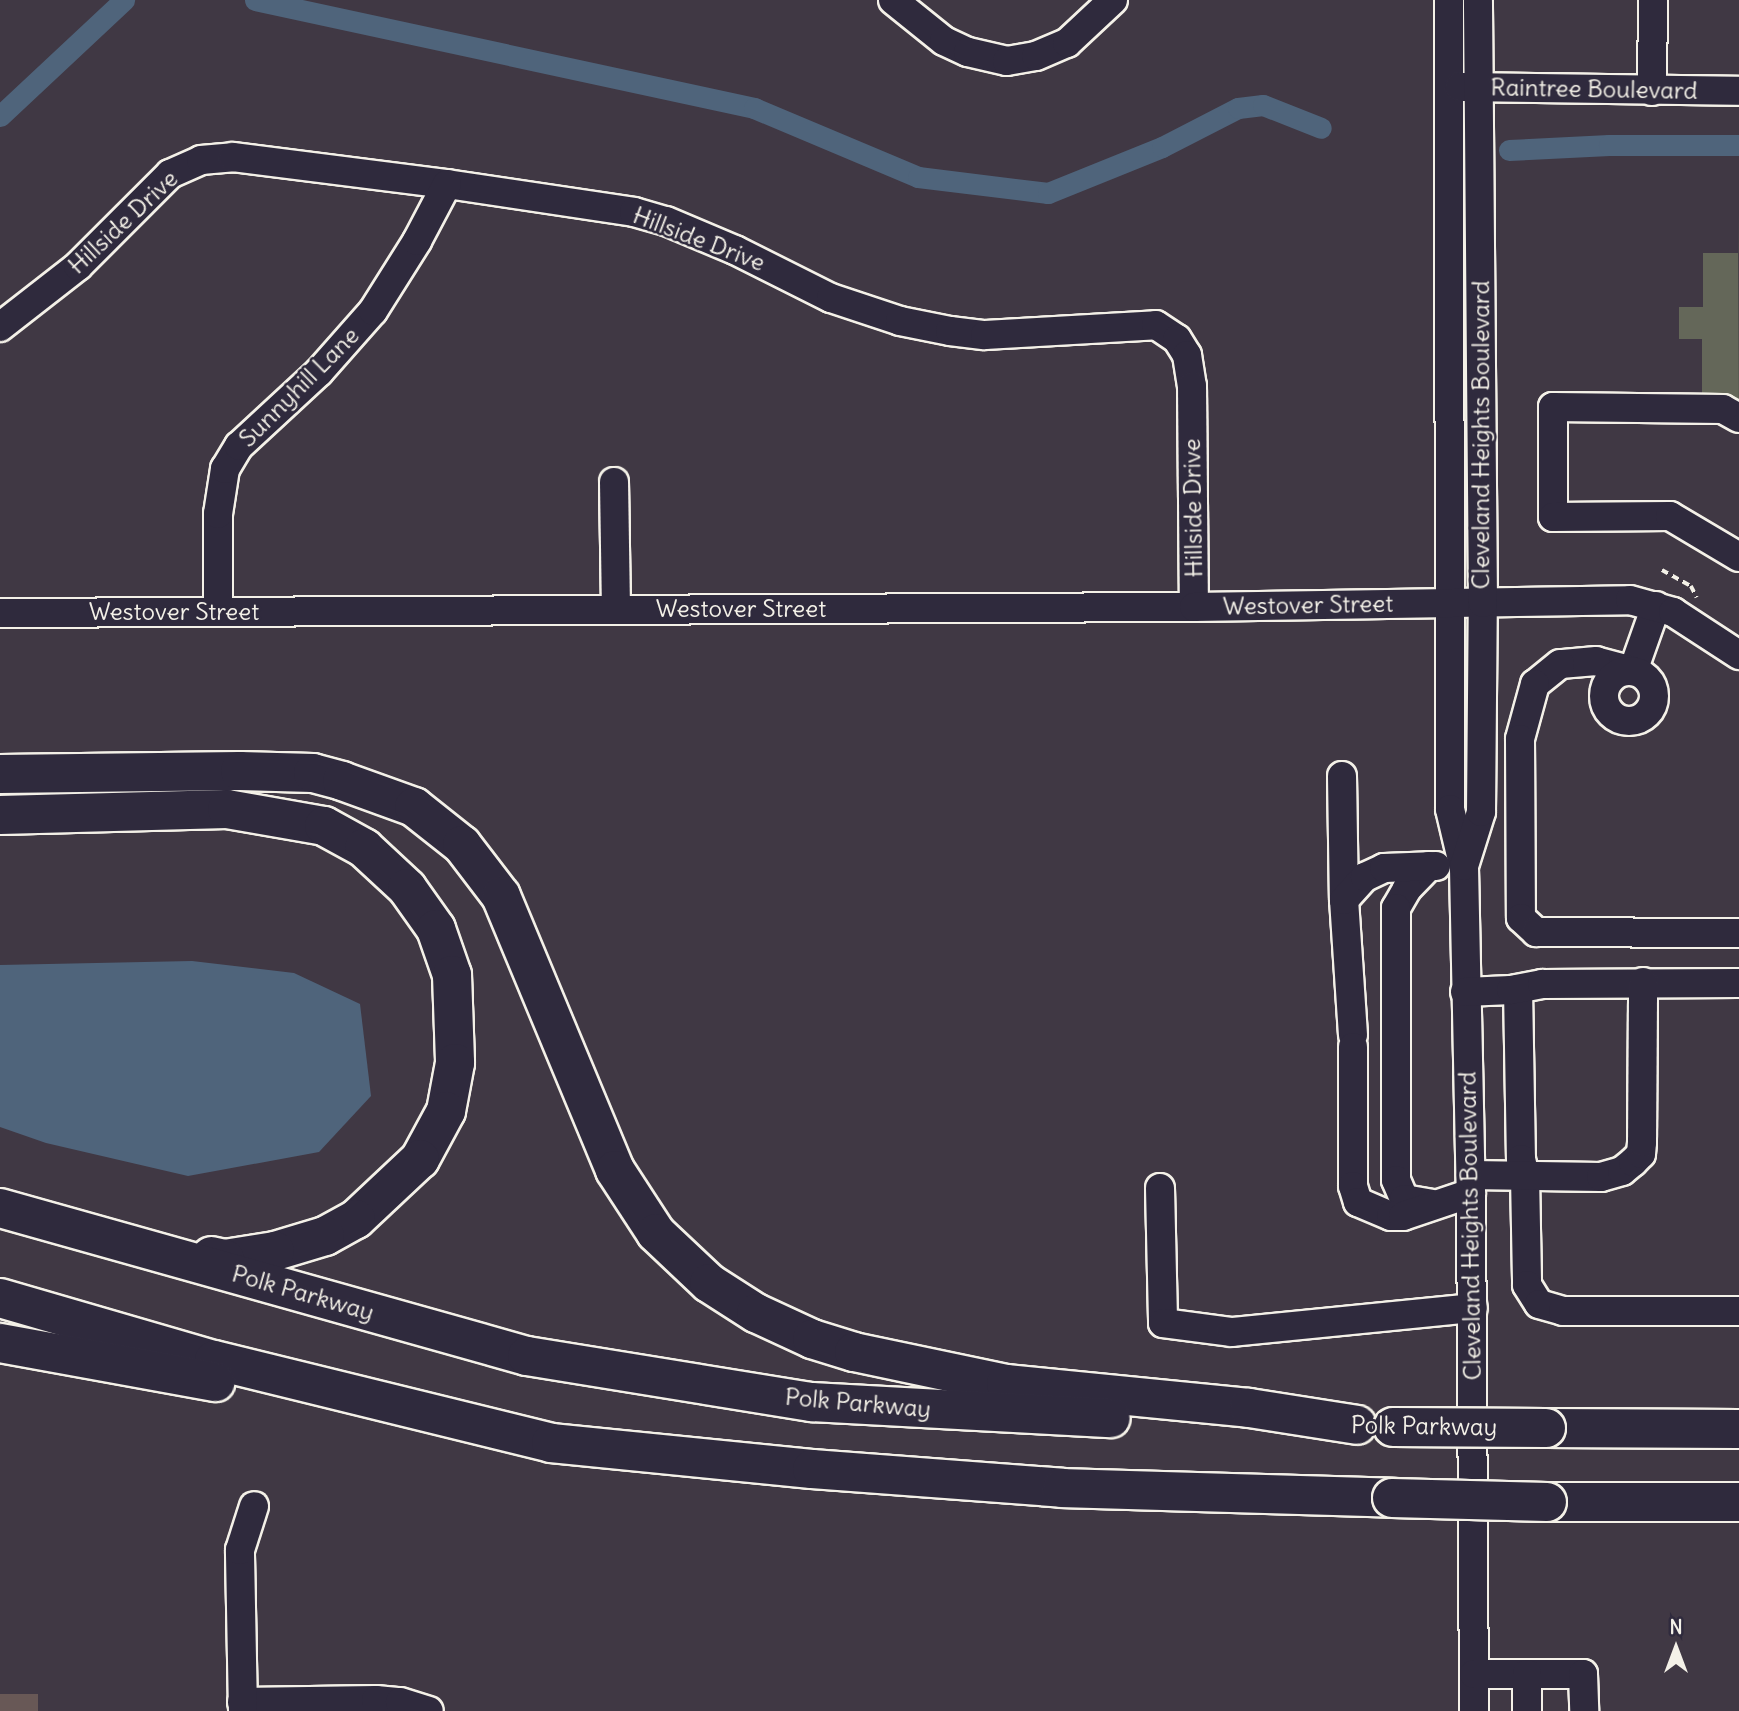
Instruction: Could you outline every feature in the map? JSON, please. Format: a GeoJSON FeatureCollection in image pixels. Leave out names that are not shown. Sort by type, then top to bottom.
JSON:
{"type":"FeatureCollection","features":[{"type":"Feature","properties":{"kind":"highway"},"geometry":{"type":"LineString","coordinates":[[0,774],[240,771],[313,774],[342,780],[414,807],[462,845],[501,896],[615,1170],[656,1233],[709,1283],[756,1313],[812,1339],[854,1352],[1006,1384],[1249,1408],[1375,1426]]}},
{"type":"Feature","properties":{"kind":"highway"},"geometry":{"type":"LineString","coordinates":[[0,816],[227,809],[324,826],[364,848],[407,888],[436,929],[452,975],[455,1022],[455,1063],[446,1111],[437,1132],[419,1159],[356,1219],[325,1236],[275,1251],[225,1259],[9,1211]]}},
{"type":"Feature","properties":{"kind":"highway","name":"Polk Parkway"},"geometry":{"type":"LineString","coordinates":[[9,1211],[527,1356],[798,1399],[1011,1415],[1375,1426],[1739,1429]]}},
{"type":"Feature","properties":{"kind":"highway"},"geometry":{"type":"LineString","coordinates":[[0,1298],[214,1360],[551,1443]]}},
{"type":"Feature","properties":{"kind":"highway"},"geometry":{"type":"LineString","coordinates":[[0,1343],[551,1443],[812,1469],[1062,1488],[1547,1502],[1739,1502]]}},
{"type":"Feature","properties":{"kind":"street"},"geometry":{"type":"LineString","coordinates":[[893,0],[944,41],[968,52],[1007,61],[1036,57],[1067,43],[1114,0]]}},
{"type":"Feature","properties":{"kind":"street","name":"Cleveland Heights Boulevard"},"geometry":{"type":"LineString","coordinates":[[1449,0],[1450,809],[1464,868],[1473,1308],[1474,1711]]}},
{"type":"Feature","properties":{"kind":"street","name":"Cleveland Heights Boulevard"},"geometry":{"type":"LineString","coordinates":[[1464,868],[1481,812],[1483,603],[1478,0]]}},
{"type":"Feature","properties":{"kind":"street"},"geometry":{"type":"LineString","coordinates":[[1652,91],[1653,0]]}},
{"type":"Feature","properties":{"kind":"street","name":"Raintree Boulevard"},"geometry":{"type":"LineString","coordinates":[[1450,86],[1739,91]]}},
{"type":"Feature","properties":{"kind":"street","name":"Hillside Drive"},"geometry":{"type":"LineString","coordinates":[[0,327],[78,266],[170,174],[201,160],[233,158],[604,205],[666,221],[735,250],[831,298],[900,321],[950,331],[985,335],[1095,330],[1139,324],[1165,329],[1177,339],[1187,355],[1192,386],[1194,607]]}},
{"type":"Feature","properties":{"kind":"street","name":"Sunnyhill Lane"},"geometry":{"type":"LineString","coordinates":[[218,611],[218,514],[225,469],[239,446],[319,372],[373,311],[417,241],[447,184]]}},
{"type":"Feature","properties":{"kind":"street"},"geometry":{"type":"LineString","coordinates":[[1739,418],[1723,409],[1553,408],[1553,517],[1670,516],[1739,557]]}},
{"type":"Feature","properties":{"kind":"street"},"geometry":{"type":"LineString","coordinates":[[614,482],[616,609]]}},
{"type":"Feature","properties":{"kind":"street","name":"Westover Street"},"geometry":{"type":"LineString","coordinates":[[0,613],[1194,607],[1630,600],[1673,612],[1739,655]]}},
{"type":"Feature","properties":{"kind":"street"},"geometry":{"type":"LineString","coordinates":[[1656,606],[1633,671],[1596,661],[1560,664],[1535,684],[1520,739],[1521,918],[1536,932],[1739,933]]}},
{"type":"Feature","properties":{"kind":"street"},"geometry":{"type":"LineString","coordinates":[[1342,776],[1344,900],[1353,1041],[1353,1175],[1357,1202],[1391,1216],[1403,1216],[1471,1184],[1525,1176],[1601,1177],[1622,1171],[1640,1154],[1643,982]]}},
{"type":"Feature","properties":{"kind":"street"},"geometry":{"type":"LineString","coordinates":[[1429,866],[1407,889],[1396,908],[1396,1180],[1404,1199],[1432,1204]]}},
{"type":"Feature","properties":{"kind":"street"},"geometry":{"type":"LineString","coordinates":[[1344,900],[1365,877],[1384,868],[1464,868]]}},
{"type":"Feature","properties":{"kind":"street"},"geometry":{"type":"LineString","coordinates":[[1465,992],[1542,985],[1739,983]]}},
{"type":"Feature","properties":{"kind":"street"},"geometry":{"type":"LineString","coordinates":[[1517,989],[1527,1285],[1539,1304],[1563,1311],[1739,1311]]}},
{"type":"Feature","properties":{"kind":"street"},"geometry":{"type":"LineString","coordinates":[[1160,1188],[1163,1323],[1232,1332],[1473,1308]]}},
{"type":"Feature","properties":{"kind":"street"},"geometry":{"type":"LineString","coordinates":[[254,1506],[240,1550],[242,1706],[376,1700],[400,1702],[429,1711]]}},
{"type":"Feature","properties":{"kind":"street"},"geometry":{"type":"LineString","coordinates":[[1474,1674],[1583,1674],[1584,1711]]}},
{"type":"Feature","properties":{"kind":"street"},"geometry":{"type":"LineString","coordinates":[[1527,1674],[1527,1711]]}},
{"type":"Feature","properties":{"kind":"green space"},"geometry":{"type":"Polygon","coordinates":[[[1738,208],[1739,420],[1702,420],[1702,339],[1679,339],[1679,307],[1703,307],[1703,253],[1738,253],[1738,208]]]}},
{"type":"Feature","properties":{"kind":"water"},"geometry":{"type":"Polygon","coordinates":[[[192,961],[294,973],[360,1004],[371,1096],[319,1152],[188,1176],[46,1143],[0,1127],[0,965],[192,961]]]}},
{"type":"Feature","properties":{"kind":"building"},"geometry":{"type":"Polygon","coordinates":[[[0,1694],[38,1694],[38,1711],[0,1711],[0,1694]]]}},
{"type":"Feature","properties":{"kind":"waterway"},"geometry":{"type":"LineString","coordinates":[[0,116],[124,0]]}},
{"type":"Feature","properties":{"kind":"waterway"},"geometry":{"type":"LineString","coordinates":[[255,0],[754,108],[918,177],[1048,193],[1162,147],[1238,108],[1263,105],[1321,128]]}},
{"type":"Feature","properties":{"kind":"waterway"},"geometry":{"type":"LineString","coordinates":[[1509,150],[1609,145],[1739,145]]}}]}
